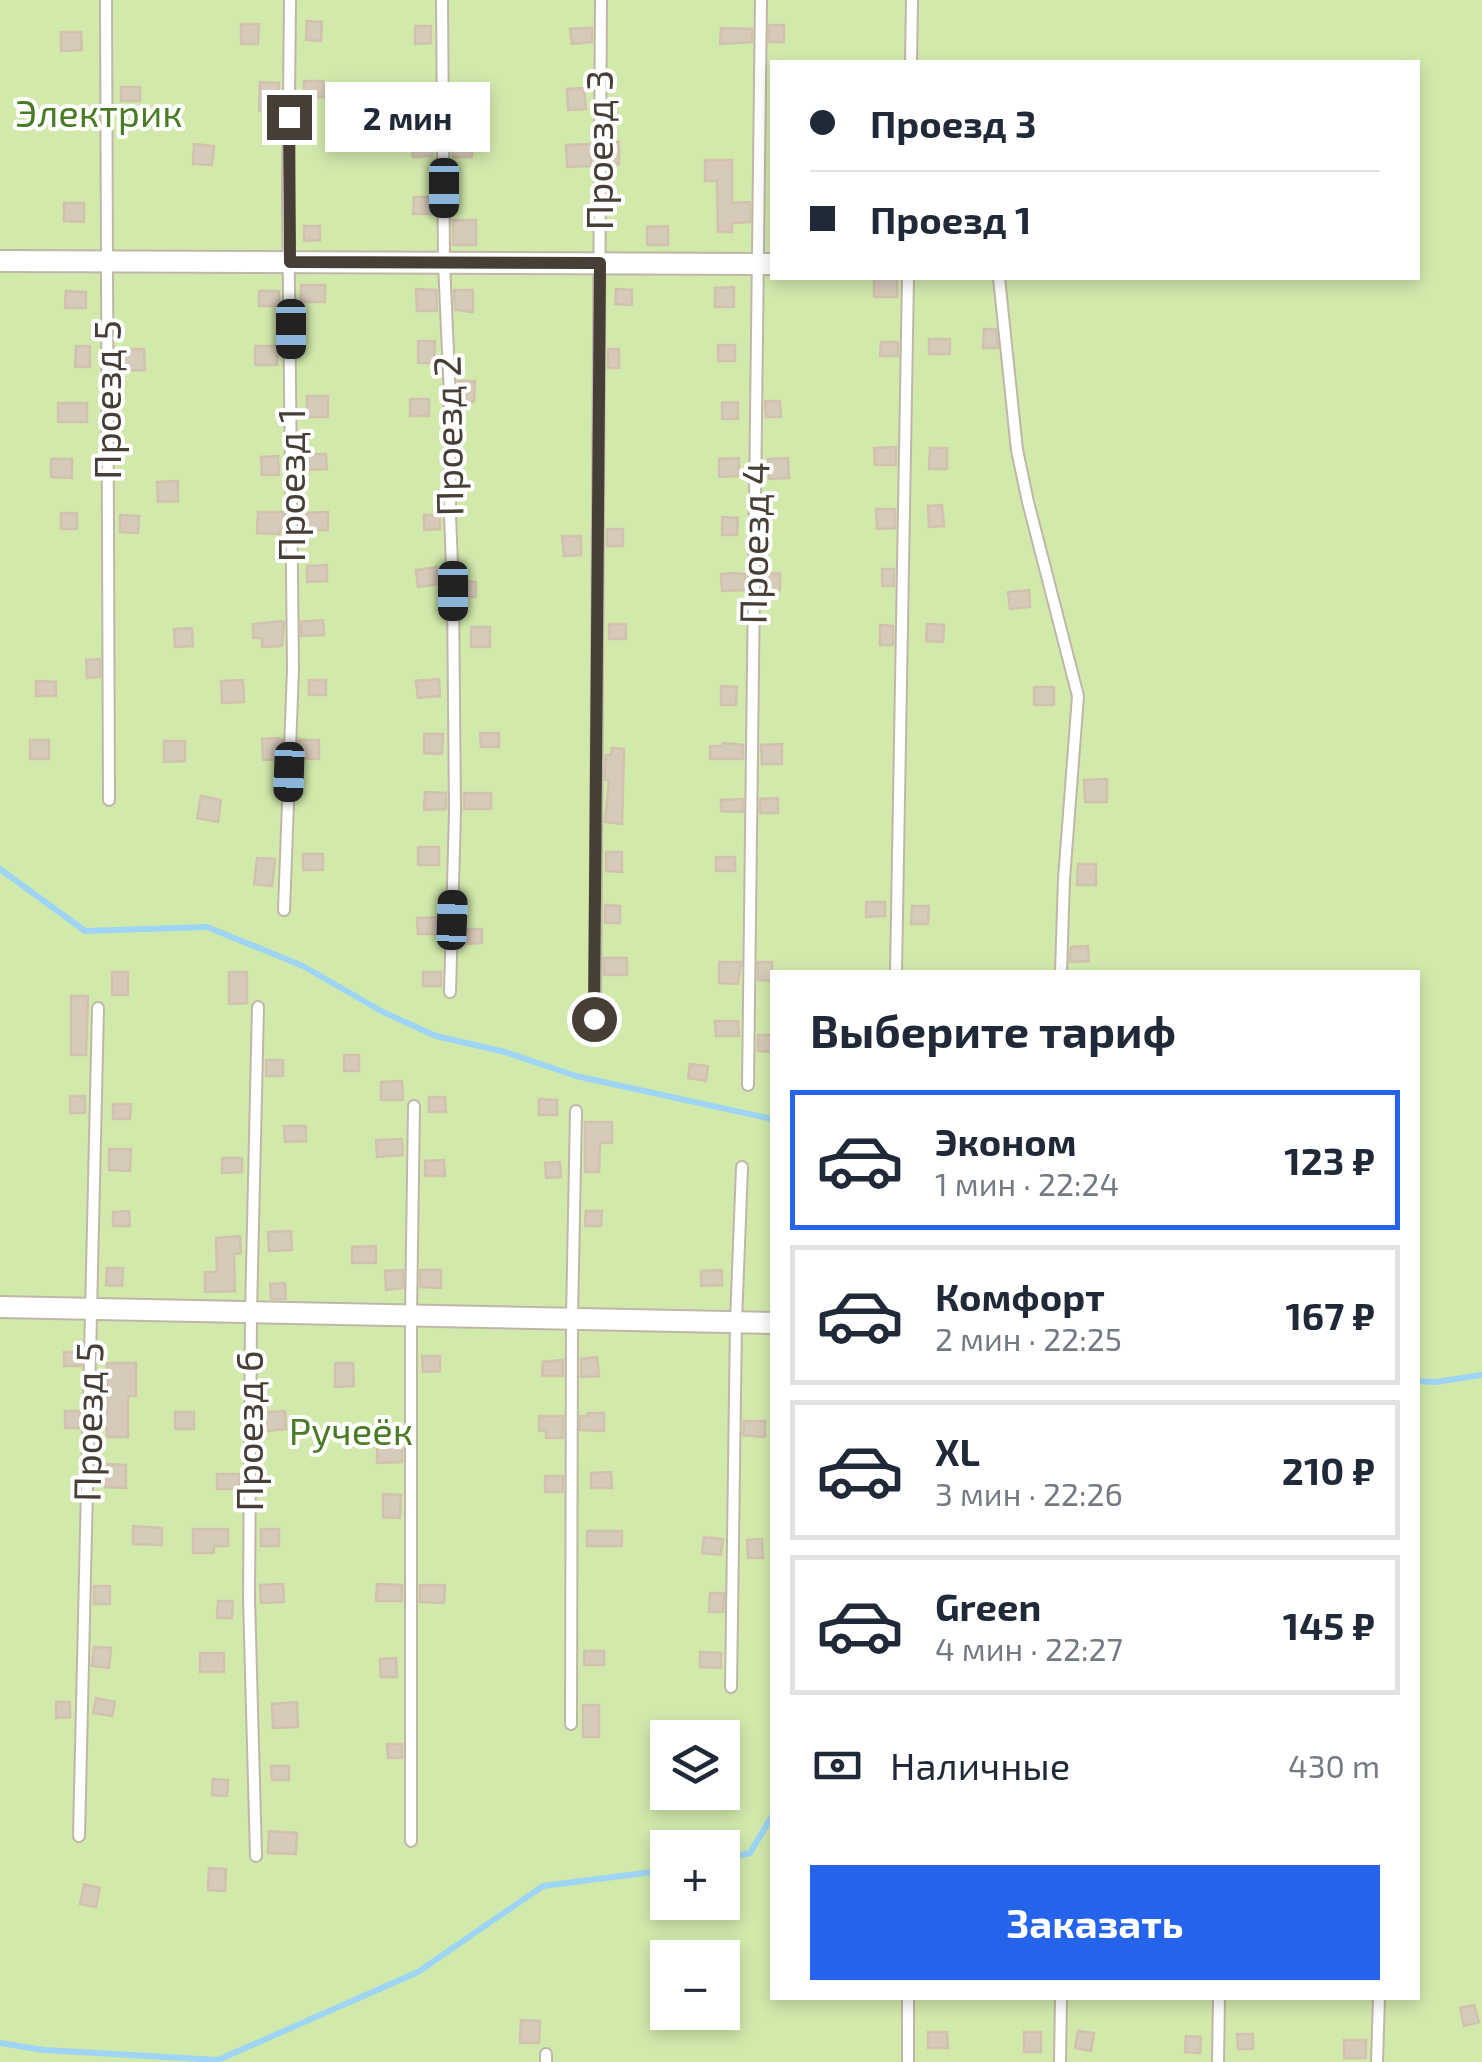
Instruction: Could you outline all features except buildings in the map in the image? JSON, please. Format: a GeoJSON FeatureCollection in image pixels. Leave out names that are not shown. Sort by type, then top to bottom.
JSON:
{"type":"FeatureCollection","features":[{"type":"Feature","properties":{"kind":"street"},"geometry":{"type":"LineString","coordinates":[[0,261],[765,264]]}},
{"type":"Feature","properties":{"kind":"street"},"geometry":{"type":"LineString","coordinates":[[0,1307],[770,1323]]}},
{"type":"Feature","properties":{"kind":"lane","name":"Проезд 5"},"geometry":{"type":"LineString","coordinates":[[106,0],[109,800]]}},
{"type":"Feature","properties":{"kind":"lane","name":"Проезд 1"},"geometry":{"type":"LineString","coordinates":[[284,910],[293,669],[290,0]]}},
{"type":"Feature","properties":{"kind":"lane","name":"Проезд 2"},"geometry":{"type":"LineString","coordinates":[[442,0],[456,813],[450,992]]}},
{"type":"Feature","properties":{"kind":"lane","name":"Проезд 3"},"geometry":{"type":"LineString","coordinates":[[594,1019],[601,0]]}},
{"type":"Feature","properties":{"kind":"lane","name":"Проезд 4"},"geometry":{"type":"LineString","coordinates":[[748,1085],[765,264],[761,0]]}},
{"type":"Feature","properties":{"kind":"lane"},"geometry":{"type":"LineString","coordinates":[[912,0],[912,60]]}},
{"type":"Feature","properties":{"kind":"lane"},"geometry":{"type":"LineString","coordinates":[[896,970],[908,280]]}},
{"type":"Feature","properties":{"kind":"lane"},"geometry":{"type":"LineString","coordinates":[[999,280],[1017,450],[1078,696],[1064,879],[1062,970]]}},
{"type":"Feature","properties":{"kind":"lane","name":"Проезд 6"},"geometry":{"type":"LineString","coordinates":[[256,1856],[249,1598],[258,1006]]}},
{"type":"Feature","properties":{"kind":"lane","name":"Проезд 5"},"geometry":{"type":"LineString","coordinates":[[78,1836],[98,1008]]}},
{"type":"Feature","properties":{"kind":"lane"},"geometry":{"type":"LineString","coordinates":[[411,1841],[410,1315],[414,1106]]}},
{"type":"Feature","properties":{"kind":"lane"},"geometry":{"type":"LineString","coordinates":[[571,1724],[576,1112]]}},
{"type":"Feature","properties":{"kind":"lane"},"geometry":{"type":"LineString","coordinates":[[731,1688],[742,1167]]}},
{"type":"Feature","properties":{"kind":"lane"},"geometry":{"type":"LineString","coordinates":[[908,2000],[908,2062]]}},
{"type":"Feature","properties":{"kind":"lane"},"geometry":{"type":"LineString","coordinates":[[1060,2062],[1061,2000]]}},
{"type":"Feature","properties":{"kind":"lane"},"geometry":{"type":"LineString","coordinates":[[1218,2062],[1219,2000]]}},
{"type":"Feature","properties":{"kind":"lane"},"geometry":{"type":"LineString","coordinates":[[1376,2062],[1378,2000]]}},
{"type":"Feature","properties":{"kind":"green space"},"geometry":{"type":"Polygon","coordinates":[[[0,0],[1482,0],[1482,2062],[0,2062],[0,0]]]}},
{"type":"Feature","properties":{"kind":"waterway"},"geometry":{"type":"LineString","coordinates":[[0,869],[85,931],[207,927],[303,966],[383,1012],[436,1036],[505,1052],[576,1076],[770,1119]]}},
{"type":"Feature","properties":{"kind":"waterway"},"geometry":{"type":"LineString","coordinates":[[1420,1381],[1482,1375]]}},
{"type":"Feature","properties":{"kind":"waterway"},"geometry":{"type":"LineString","coordinates":[[740,1855],[750,1853],[770,1819]]}},
{"type":"Feature","properties":{"kind":"waterway"},"geometry":{"type":"LineString","coordinates":[[0,2043],[44,2050],[218,2060],[418,1972],[543,1886],[650,1872]]}},
{"type":"Feature","properties":{"kind":"route"},"geometry":{"type":"LineString","coordinates":[[289,117],[290,262],[600,263],[594,1019]]}},
{"type":"Feature","properties":{"kind":"park label","name":"Электрик"},"geometry":{"type":"Point","coordinates":[99,114]}},
{"type":"Feature","properties":{"kind":"park label","name":"Ручеёк"},"geometry":{"type":"Point","coordinates":[351,1432]}}]}
